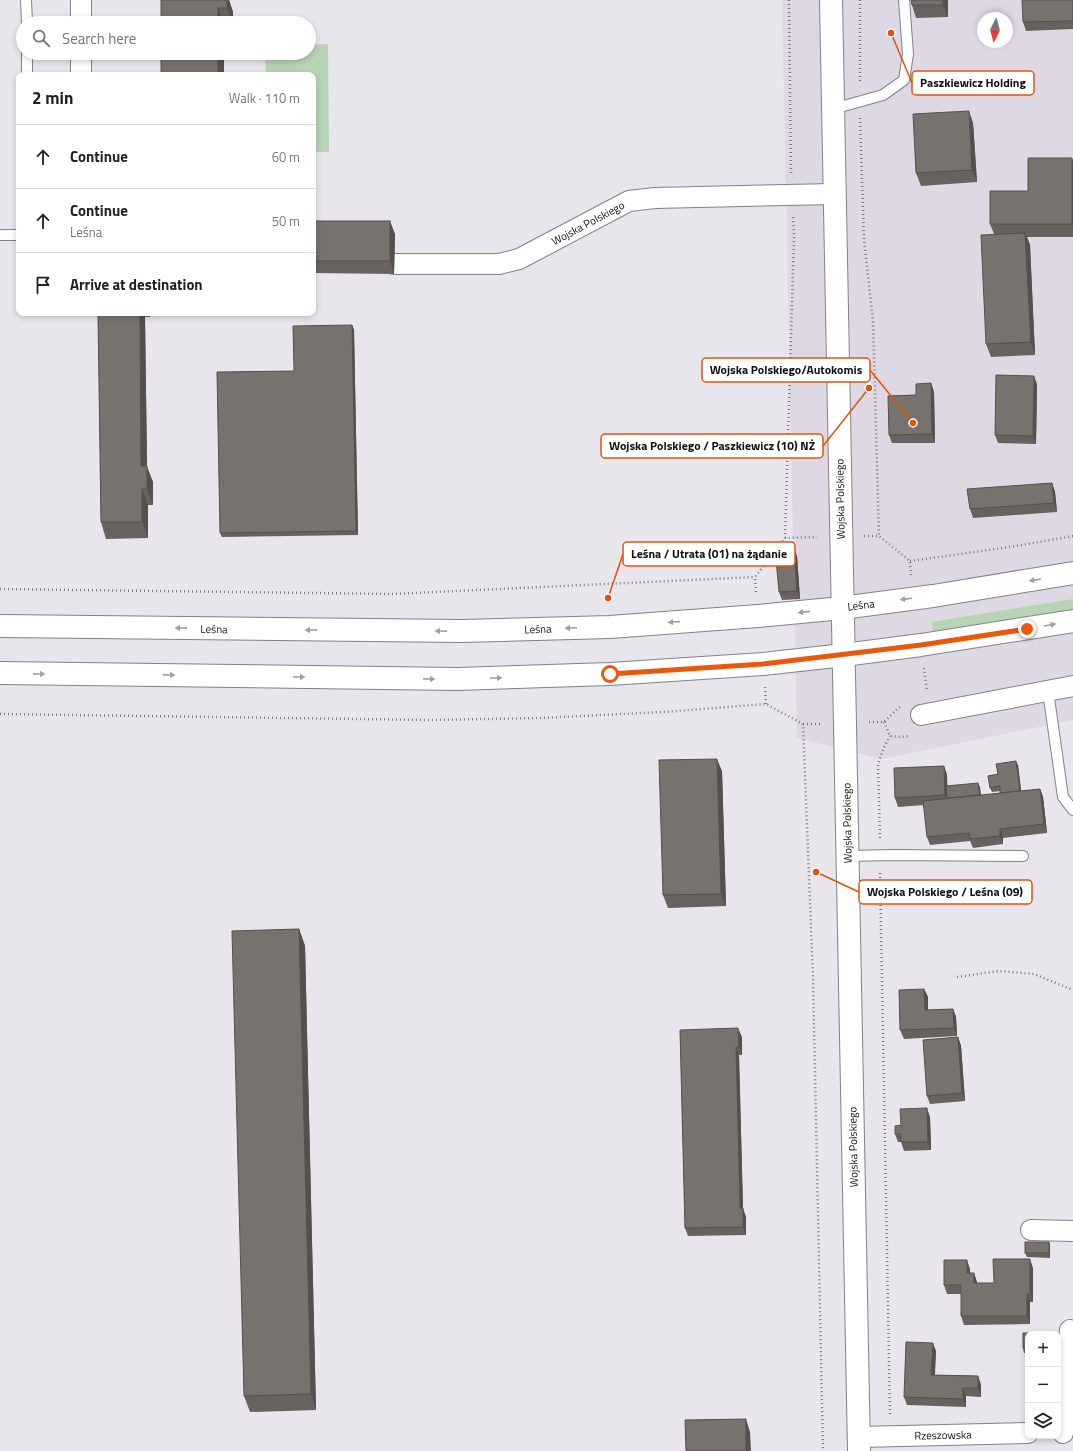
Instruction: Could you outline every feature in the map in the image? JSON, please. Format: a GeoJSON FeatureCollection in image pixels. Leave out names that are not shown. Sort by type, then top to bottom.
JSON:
{"type":"FeatureCollection","features":[{"type":"Feature","properties":{"kind":"main road","name":"Wojska Polskiego"},"geometry":{"type":"LineString","coordinates":[[831,0],[859,1444]]}},
{"type":"Feature","properties":{"kind":"main road","name":"Leśna"},"geometry":{"type":"LineString","coordinates":[[0,626],[461,632],[610,626],[758,616],[842,608],[933,596],[1073,573]]}},
{"type":"Feature","properties":{"kind":"main road"},"geometry":{"type":"LineString","coordinates":[[0,673],[457,679],[610,674],[763,664],[844,655],[921,645],[1073,621]]}},
{"type":"Feature","properties":{"kind":"street"},"geometry":{"type":"LineString","coordinates":[[81,0],[81,16]]}},
{"type":"Feature","properties":{"kind":"street"},"geometry":{"type":"LineString","coordinates":[[81,60],[81,72]]}},
{"type":"Feature","properties":{"kind":"street","name":"Wojska Polskiego"},"geometry":{"type":"LineString","coordinates":[[394,264],[499,264],[519,259],[629,201],[656,198],[834,194]]}},
{"type":"Feature","properties":{"kind":"street"},"geometry":{"type":"LineString","coordinates":[[921,715],[1073,686]]}},
{"type":"Feature","properties":{"kind":"street"},"geometry":{"type":"LineString","coordinates":[[1031,1230],[1073,1231]]}},
{"type":"Feature","properties":{"kind":"street"},"geometry":{"type":"LineString","coordinates":[[1065,1433],[1070,1330]]}},
{"type":"Feature","properties":{"kind":"street","name":"Rzeszowska"},"geometry":{"type":"LineString","coordinates":[[859,1444],[890,1437],[1025,1433]]}},
{"type":"Feature","properties":{"kind":"lane"},"geometry":{"type":"LineString","coordinates":[[26,0],[27,16]]}},
{"type":"Feature","properties":{"kind":"lane"},"geometry":{"type":"LineString","coordinates":[[833,109],[883,95],[904,80],[908,54],[904,0]]}},
{"type":"Feature","properties":{"kind":"lane"},"geometry":{"type":"LineString","coordinates":[[27,60],[28,72]]}},
{"type":"Feature","properties":{"kind":"lane"},"geometry":{"type":"LineString","coordinates":[[0,235],[16,235]]}},
{"type":"Feature","properties":{"kind":"lane"},"geometry":{"type":"LineString","coordinates":[[1048,691],[1062,797],[1073,810]]}},
{"type":"Feature","properties":{"kind":"lane"},"geometry":{"type":"LineString","coordinates":[[848,856],[1023,856]]}},
{"type":"Feature","properties":{"kind":"path"},"geometry":{"type":"LineString","coordinates":[[785,538],[794,236],[792,195],[790,0]]}},
{"type":"Feature","properties":{"kind":"path"},"geometry":{"type":"LineString","coordinates":[[860,0],[860,101],[864,239],[873,322],[879,536]]}},
{"type":"Feature","properties":{"kind":"path"},"geometry":{"type":"LineString","coordinates":[[910,561],[1010,547],[1073,536]]}},
{"type":"Feature","properties":{"kind":"path"},"geometry":{"type":"LineString","coordinates":[[0,589],[392,594],[755,577]]}},
{"type":"Feature","properties":{"kind":"path"},"geometry":{"type":"LineString","coordinates":[[0,714],[470,719],[541,718],[655,713],[766,704],[803,724],[813,978],[823,1451]]}},
{"type":"Feature","properties":{"kind":"path"},"geometry":{"type":"LineString","coordinates":[[890,736],[878,764],[890,1437]]}},
{"type":"Feature","properties":{"kind":"path"},"geometry":{"type":"LineString","coordinates":[[957,977],[999,971],[1034,974],[1073,990]]}},
{"type":"Feature","properties":{"kind":"shaded area"},"geometry":{"type":"Polygon","coordinates":[[[782,0],[1073,0],[1073,720],[882,759],[797,738],[782,0]]]}},
{"type":"Feature","properties":{"kind":"green space"},"geometry":{"type":"Polygon","coordinates":[[[328,44],[329,152],[316,152],[316,72],[266,72],[265,60],[316,60],[316,45],[328,44]]]}},
{"type":"Feature","properties":{"kind":"green space"},"geometry":{"type":"Polygon","coordinates":[[[1073,599],[1073,609],[933,631],[932,622],[1073,599]]]}},
{"type":"Feature","properties":{"kind":"building"},"geometry":{"type":"Polygon","coordinates":[[[161,0],[227,0],[227,8],[218,8],[218,16],[161,16],[161,0]]]}},
{"type":"Feature","properties":{"kind":"building"},"geometry":{"type":"Polygon","coordinates":[[[911,0],[943,0],[943,5],[912,5],[911,0]]]}},
{"type":"Feature","properties":{"kind":"building"},"geometry":{"type":"Polygon","coordinates":[[[1022,0],[1073,0],[1073,21],[1023,22],[1022,0]]]}},
{"type":"Feature","properties":{"kind":"building"},"geometry":{"type":"Polygon","coordinates":[[[161,60],[218,60],[218,72],[161,72],[161,60]]]}},
{"type":"Feature","properties":{"kind":"building"},"geometry":{"type":"Polygon","coordinates":[[[969,111],[972,170],[916,173],[913,114],[969,111]]]}},
{"type":"Feature","properties":{"kind":"building"},"geometry":{"type":"Polygon","coordinates":[[[1028,158],[1072,158],[1072,224],[990,224],[990,191],[1028,191],[1028,158]]]}},
{"type":"Feature","properties":{"kind":"building"},"geometry":{"type":"Polygon","coordinates":[[[316,221],[390,221],[390,261],[316,261],[316,221]]]}},
{"type":"Feature","properties":{"kind":"building"},"geometry":{"type":"Polygon","coordinates":[[[1025,233],[1031,342],[986,344],[981,235],[1025,233]]]}},
{"type":"Feature","properties":{"kind":"building"},"geometry":{"type":"Polygon","coordinates":[[[98,316],[140,316],[141,466],[147,466],[147,489],[142,489],[142,522],[101,522],[98,316]]]}},
{"type":"Feature","properties":{"kind":"building"},"geometry":{"type":"Polygon","coordinates":[[[352,325],[356,531],[220,533],[217,372],[294,371],[293,326],[352,325]]]}},
{"type":"Feature","properties":{"kind":"building"},"geometry":{"type":"Polygon","coordinates":[[[996,375],[1034,376],[1033,436],[995,435],[996,375]]]}},
{"type":"Feature","properties":{"kind":"building"},"geometry":{"type":"Polygon","coordinates":[[[931,383],[932,434],[889,435],[888,396],[916,395],[916,384],[931,383]]]}},
{"type":"Feature","properties":{"kind":"building"},"geometry":{"type":"Polygon","coordinates":[[[1052,483],[1054,503],[970,509],[967,489],[1052,483]]]}},
{"type":"Feature","properties":{"kind":"building"},"geometry":{"type":"Polygon","coordinates":[[[794,547],[797,591],[779,592],[775,548],[794,547]]]}},
{"type":"Feature","properties":{"kind":"building"},"geometry":{"type":"Polygon","coordinates":[[[717,759],[721,894],[663,895],[659,760],[717,759]]]}},
{"type":"Feature","properties":{"kind":"building"},"geometry":{"type":"Polygon","coordinates":[[[1016,761],[1020,791],[1000,793],[1000,786],[990,788],[988,776],[998,774],[996,764],[1016,761]]]}},
{"type":"Feature","properties":{"kind":"building"},"geometry":{"type":"Polygon","coordinates":[[[944,766],[945,795],[895,798],[894,768],[944,766]]]}},
{"type":"Feature","properties":{"kind":"building"},"geometry":{"type":"Polygon","coordinates":[[[978,783],[980,795],[947,798],[946,786],[978,783]]]}},
{"type":"Feature","properties":{"kind":"building"},"geometry":{"type":"Polygon","coordinates":[[[1040,789],[1044,824],[1000,829],[1000,836],[970,839],[969,833],[927,837],[923,801],[1040,789]]]}},
{"type":"Feature","properties":{"kind":"building"},"geometry":{"type":"Polygon","coordinates":[[[299,929],[311,1394],[244,1396],[232,931],[299,929]]]}},
{"type":"Feature","properties":{"kind":"building"},"geometry":{"type":"Polygon","coordinates":[[[924,989],[925,1010],[953,1009],[954,1028],[900,1030],[899,990],[924,989]]]}},
{"type":"Feature","properties":{"kind":"building"},"geometry":{"type":"Polygon","coordinates":[[[738,1028],[739,1047],[736,1047],[740,1208],[743,1208],[743,1227],[685,1228],[680,1030],[738,1028]]]}},
{"type":"Feature","properties":{"kind":"building"},"geometry":{"type":"Polygon","coordinates":[[[958,1037],[962,1093],[927,1096],[923,1040],[958,1037]]]}},
{"type":"Feature","properties":{"kind":"building"},"geometry":{"type":"Polygon","coordinates":[[[927,1108],[928,1142],[901,1142],[901,1134],[895,1134],[895,1126],[901,1125],[900,1109],[927,1108]]]}},
{"type":"Feature","properties":{"kind":"building"},"geometry":{"type":"Polygon","coordinates":[[[1025,1242],[1049,1242],[1049,1253],[1025,1253],[1025,1242]]]}},
{"type":"Feature","properties":{"kind":"building"},"geometry":{"type":"Polygon","coordinates":[[[993,1259],[1030,1259],[1030,1294],[1027,1294],[1027,1316],[961,1316],[961,1285],[944,1285],[944,1260],[967,1260],[967,1273],[974,1273],[974,1283],[994,1283],[993,1259]]]}},
{"type":"Feature","properties":{"kind":"building"},"geometry":{"type":"Polygon","coordinates":[[[1023,1333],[1025,1333],[1025,1348],[1023,1348],[1023,1333]]]}},
{"type":"Feature","properties":{"kind":"building"},"geometry":{"type":"Polygon","coordinates":[[[906,1342],[933,1343],[931,1375],[978,1376],[978,1388],[963,1388],[963,1399],[904,1397],[906,1342]]]}},
{"type":"Feature","properties":{"kind":"building"},"geometry":{"type":"Polygon","coordinates":[[[746,1419],[746,1451],[686,1451],[685,1420],[746,1419]]]}},
{"type":"Feature","properties":{"kind":"place","name":"Paszkiewicz Holding"},"geometry":{"type":"Point","coordinates":[891,33]}},
{"type":"Feature","properties":{"kind":"place","name":"Wojska Polskiego / Paszkiewicz (10) NŻ"},"geometry":{"type":"Point","coordinates":[869,388]}},
{"type":"Feature","properties":{"kind":"place","name":"Wojska Polskiego/Autokomis"},"geometry":{"type":"Point","coordinates":[913,423]}},
{"type":"Feature","properties":{"kind":"place","name":"Leśna / Utrata (01) na żądanie"},"geometry":{"type":"Point","coordinates":[608,598]}},
{"type":"Feature","properties":{"kind":"place","name":"Wojska Polskiego / Leśna (09)"},"geometry":{"type":"Point","coordinates":[816,872]}},
{"type":"Feature","properties":{"kind":"route"},"geometry":{"type":"LineString","coordinates":[[610,674],[763,664],[921,645],[1027,629]]}}]}
